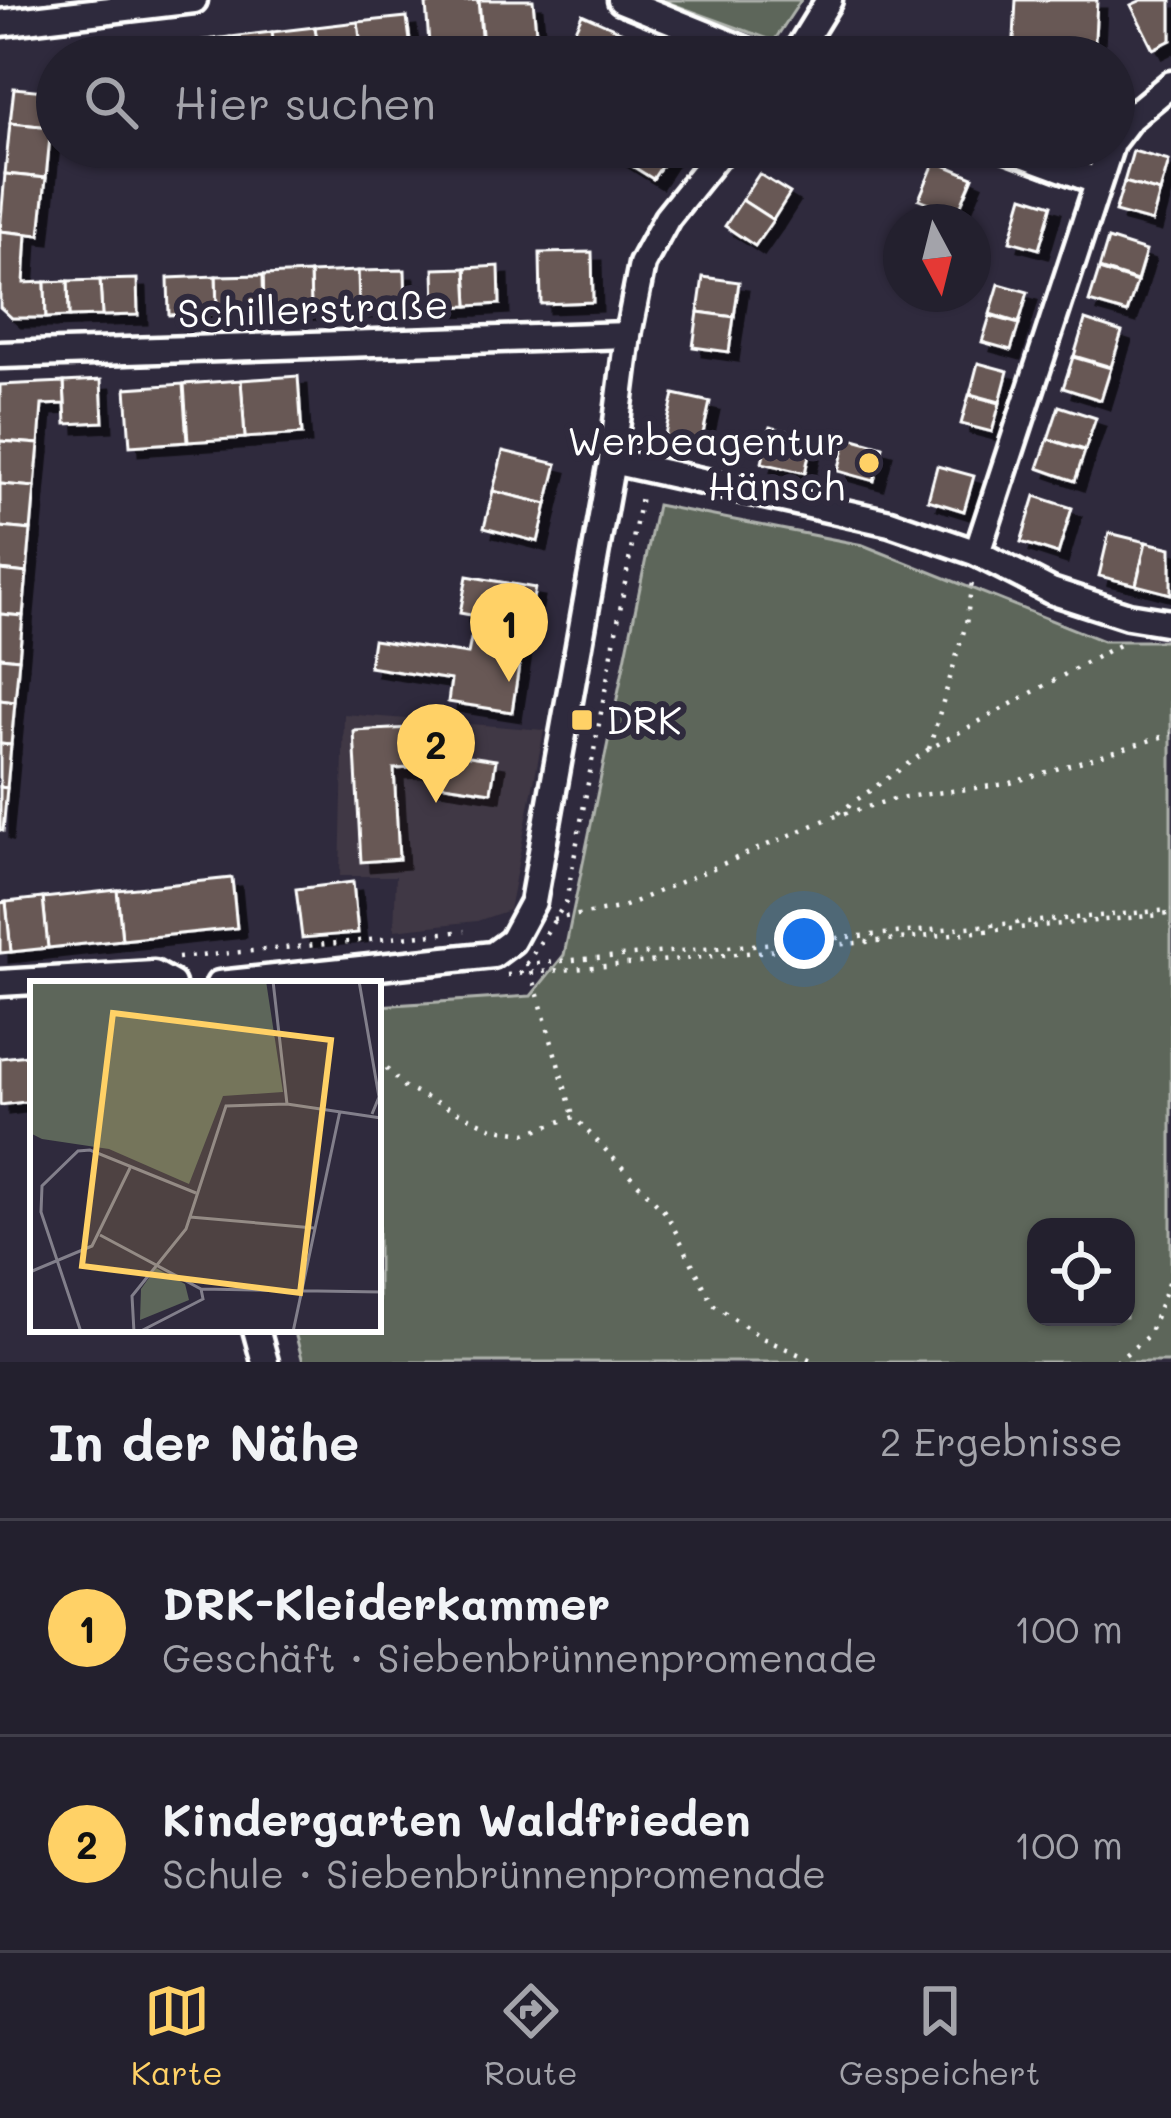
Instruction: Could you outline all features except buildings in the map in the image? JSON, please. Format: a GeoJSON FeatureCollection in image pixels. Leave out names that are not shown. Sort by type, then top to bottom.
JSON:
{"type":"FeatureCollection","features":[{"type":"Feature","properties":{"kind":"street"},"geometry":{"type":"LineString","coordinates":[[0,23],[194,0]]}},
{"type":"Feature","properties":{"kind":"street"},"geometry":{"type":"LineString","coordinates":[[621,0],[710,36]]}},
{"type":"Feature","properties":{"kind":"street"},"geometry":{"type":"LineString","coordinates":[[807,36],[829,0]]}},
{"type":"Feature","properties":{"kind":"street"},"geometry":{"type":"LineString","coordinates":[[1135,114],[1171,84]]}},
{"type":"Feature","properties":{"kind":"street"},"geometry":{"type":"LineString","coordinates":[[263,981],[500,965],[532,902],[612,461],[642,264],[667,218],[707,168]]}},
{"type":"Feature","properties":{"kind":"street"},"geometry":{"type":"LineString","coordinates":[[1061,168],[1096,181]]}},
{"type":"Feature","properties":{"kind":"street"},"geometry":{"type":"LineString","coordinates":[[977,553],[1101,168]]}},
{"type":"Feature","properties":{"kind":"street","name":"Schillerstraße"},"geometry":{"type":"LineString","coordinates":[[0,355],[628,335]]}},
{"type":"Feature","properties":{"kind":"street"},"geometry":{"type":"LineString","coordinates":[[612,461],[890,523],[977,553],[1051,592],[1165,623]]}},
{"type":"Feature","properties":{"kind":"street"},"geometry":{"type":"LineString","coordinates":[[82,981],[163,979]]}},
{"type":"Feature","properties":{"kind":"street"},"geometry":{"type":"LineString","coordinates":[[0,983],[30,982]]}},
{"type":"Feature","properties":{"kind":"street"},"geometry":{"type":"LineString","coordinates":[[257,1332],[266,1362]]}},
{"type":"Feature","properties":{"kind":"path"},"geometry":{"type":"LineString","coordinates":[[500,965],[520,974],[530,969],[566,902],[646,468]]}},
{"type":"Feature","properties":{"kind":"path"},"geometry":{"type":"LineString","coordinates":[[929,749],[966,624],[977,553]]}},
{"type":"Feature","properties":{"kind":"path"},"geometry":{"type":"LineString","coordinates":[[830,818],[929,749],[1165,623]]}},
{"type":"Feature","properties":{"kind":"path"},"geometry":{"type":"LineString","coordinates":[[524,920],[620,908],[830,818],[897,798],[1007,784],[1171,734]]}},
{"type":"Feature","properties":{"kind":"path"},"geometry":{"type":"LineString","coordinates":[[500,965],[530,969],[1171,912]]}},
{"type":"Feature","properties":{"kind":"path"},"geometry":{"type":"LineString","coordinates":[[163,979],[169,959],[478,930]]}},
{"type":"Feature","properties":{"kind":"path"},"geometry":{"type":"LineString","coordinates":[[530,969],[574,1117],[666,1214],[713,1304],[762,1338],[816,1362]]}},
{"type":"Feature","properties":{"kind":"path"},"geometry":{"type":"LineString","coordinates":[[381,1063],[405,1088],[495,1129],[526,1133],[574,1117]]}},
{"type":"Feature","properties":{"kind":"path"},"geometry":{"type":"LineString","coordinates":[[1116,1362],[1149,1335],[1171,1274]]}},
{"type":"Feature","properties":{"kind":"shaded area"},"geometry":{"type":"Polygon","coordinates":[[[344,714],[544,730],[509,910],[477,921],[394,930],[396,876],[340,876],[344,714]]]}},
{"type":"Feature","properties":{"kind":"green space"},"geometry":{"type":"Polygon","coordinates":[[[661,0],[801,0],[777,36],[760,36],[661,0]]]}},
{"type":"Feature","properties":{"kind":"green space"},"geometry":{"type":"Polygon","coordinates":[[[657,505],[863,545],[1103,641],[1171,641],[1171,1362],[303,1362],[295,1332],[381,1332],[381,1006],[531,996],[564,955],[657,505]]]}},
{"type":"Feature","properties":{"kind":"place","name":"Werbeagentur Hänsch"},"geometry":{"type":"Point","coordinates":[869,463]}},
{"type":"Feature","properties":{"kind":"place","name":"DRK-Kleiderkammer"},"geometry":{"type":"Point","coordinates":[509,682]}},
{"type":"Feature","properties":{"kind":"place","name":"DRK"},"geometry":{"type":"Point","coordinates":[582,720]}},
{"type":"Feature","properties":{"kind":"place","name":"Kindergarten Waldfrieden"},"geometry":{"type":"Point","coordinates":[436,803]}}]}
